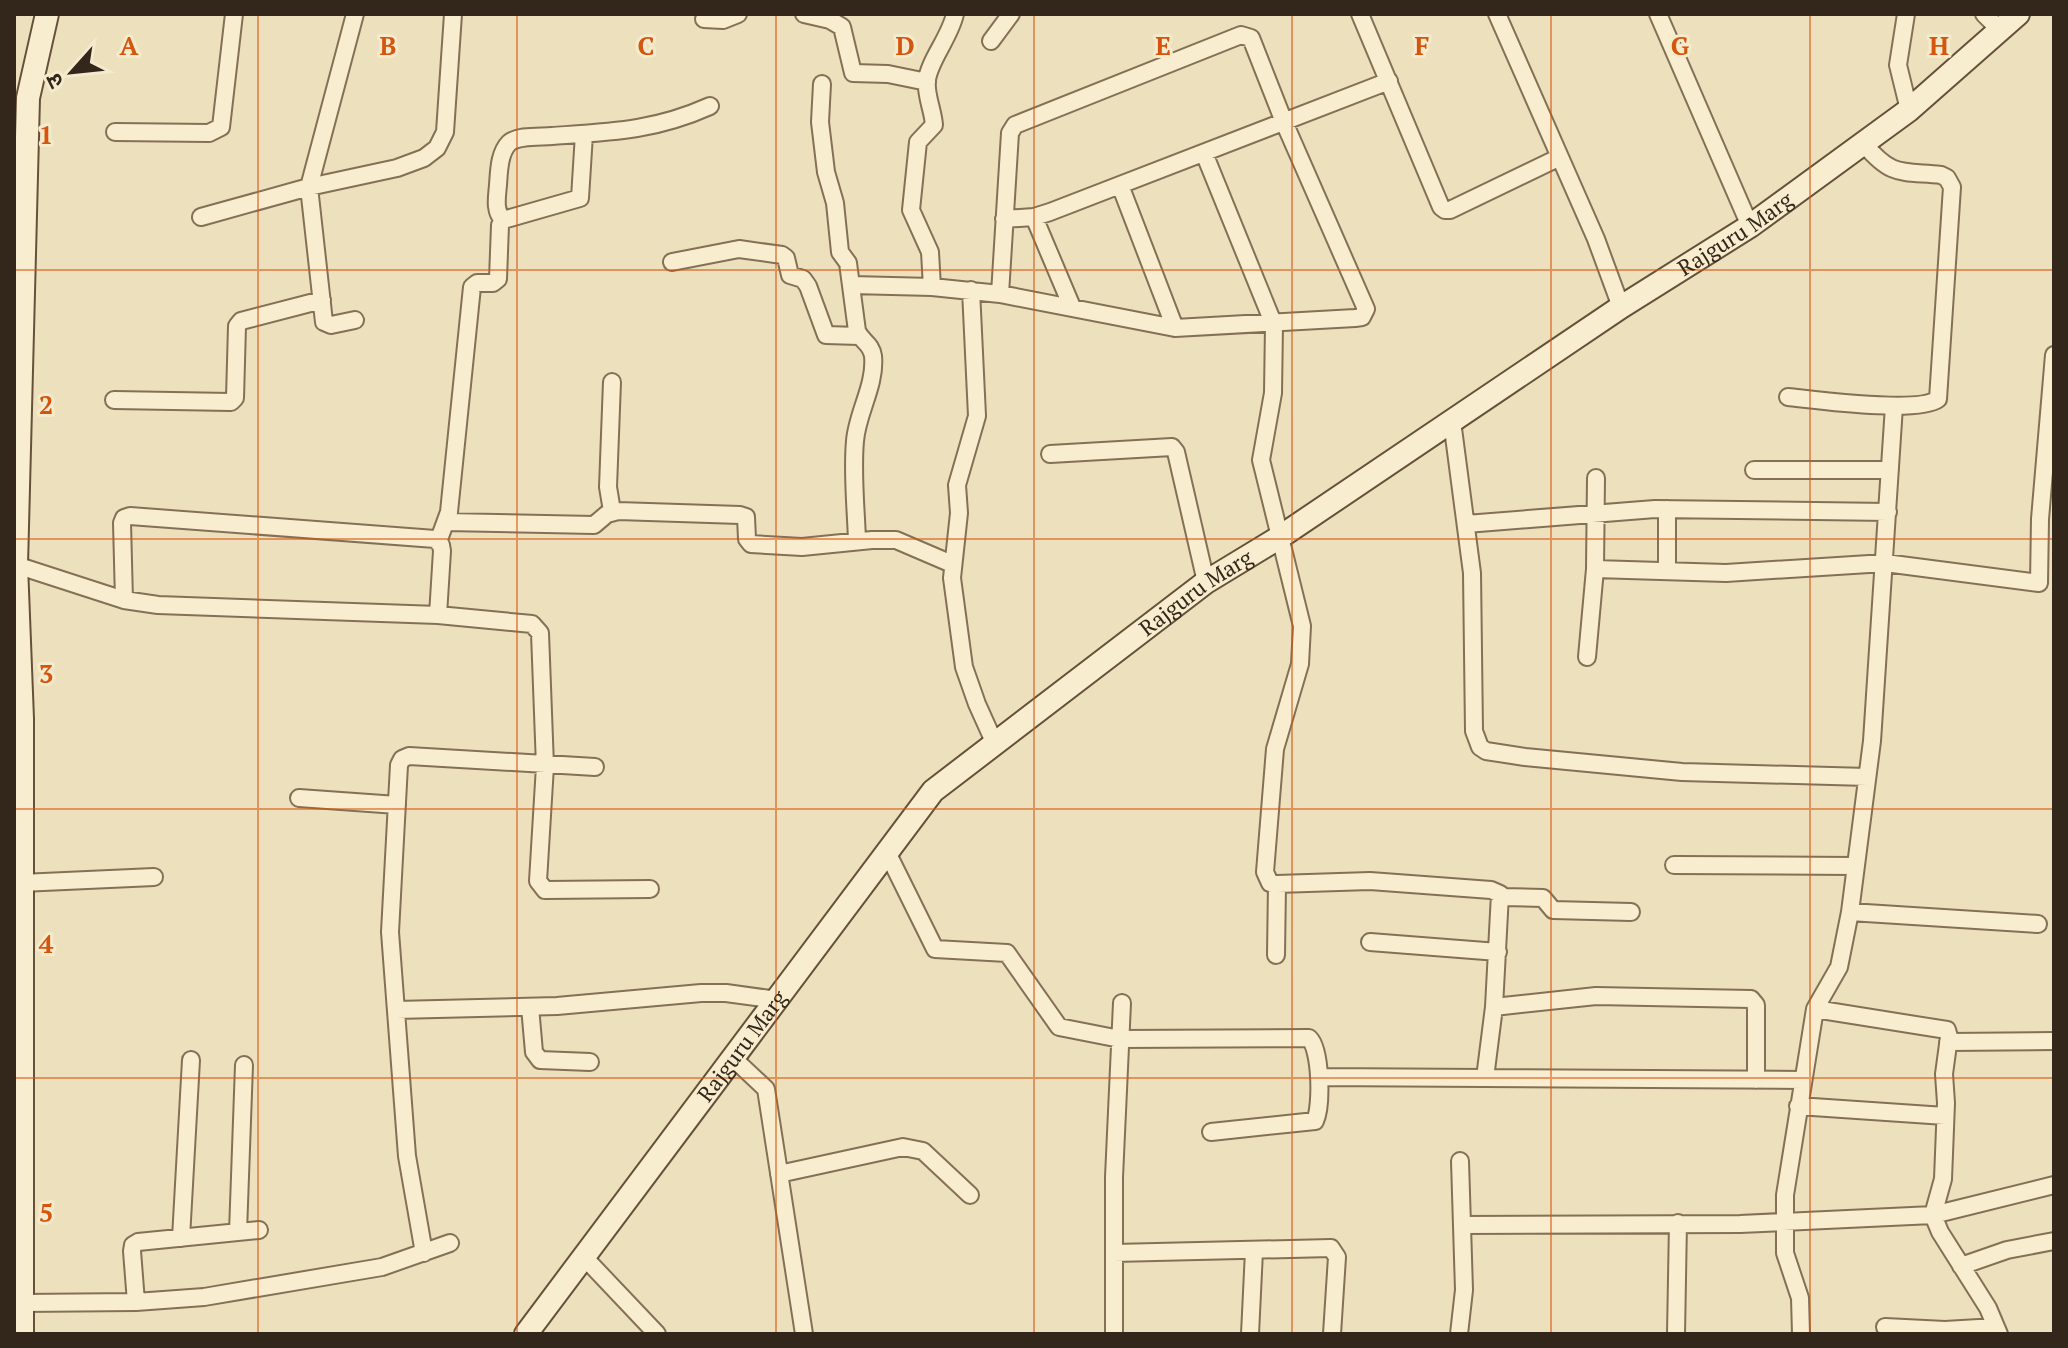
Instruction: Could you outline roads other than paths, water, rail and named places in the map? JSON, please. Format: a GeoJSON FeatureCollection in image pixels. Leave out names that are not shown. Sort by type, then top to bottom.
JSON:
{"type":"FeatureCollection","features":[{"type":"Feature","properties":{"kind":"street"},"geometry":{"type":"LineString","coordinates":[[22,1334],[17,1211],[21,883],[16,565],[18,396],[28,98],[47,14]]}},
{"type":"Feature","properties":{"kind":"street"},"geometry":{"type":"LineString","coordinates":[[115,132],[209,133],[221,127],[234,14]]}},
{"type":"Feature","properties":{"kind":"street"},"geometry":{"type":"LineString","coordinates":[[355,14],[309,187],[324,322],[327,325],[355,320]]}},
{"type":"Feature","properties":{"kind":"street"},"geometry":{"type":"LineString","coordinates":[[201,217],[309,187],[397,168],[424,158],[437,148],[445,132],[453,14]]}},
{"type":"Feature","properties":{"kind":"street"},"geometry":{"type":"LineString","coordinates":[[704,19],[723,20],[738,14]]}},
{"type":"Feature","properties":{"kind":"street"},"geometry":{"type":"LineString","coordinates":[[804,14],[830,20],[842,27],[853,73],[888,74],[927,82]]}},
{"type":"Feature","properties":{"kind":"street"},"geometry":{"type":"LineString","coordinates":[[932,287],[930,252],[911,210],[918,142],[934,125],[927,82],[951,31],[955,14]]}},
{"type":"Feature","properties":{"kind":"street"},"geometry":{"type":"LineString","coordinates":[[991,41],[1011,14]]}},
{"type":"Feature","properties":{"kind":"street"},"geometry":{"type":"LineString","coordinates":[[1360,14],[1441,207],[1445,210],[1560,157]]}},
{"type":"Feature","properties":{"kind":"street"},"geometry":{"type":"LineString","coordinates":[[1497,14],[1596,239],[1621,307]]}},
{"type":"Feature","properties":{"kind":"street"},"geometry":{"type":"LineString","coordinates":[[1658,14],[1750,226]]}},
{"type":"Feature","properties":{"kind":"street"},"geometry":{"type":"LineString","coordinates":[[1906,14],[1898,65],[1909,110]]}},
{"type":"Feature","properties":{"kind":"street","name":"Rajguru Marg"},"geometry":{"type":"LineString","coordinates":[[526,1334],[933,791],[1206,582],[1280,537],[1621,307],[1750,226],[1909,110],[1992,22],[2018,14]]}},
{"type":"Feature","properties":{"kind":"street"},"geometry":{"type":"LineString","coordinates":[[852,285],[971,290],[1175,328],[1274,325],[1355,318],[1362,317],[1366,309],[1284,122],[1251,38],[1241,35],[1015,125],[1010,133],[1000,294]]}},
{"type":"Feature","properties":{"kind":"street"},"geometry":{"type":"LineString","coordinates":[[1004,219],[1034,217],[1389,81]]}},
{"type":"Feature","properties":{"kind":"street"},"geometry":{"type":"LineString","coordinates":[[822,84],[820,122],[826,172],[835,203],[840,252],[847,260],[859,336]]}},
{"type":"Feature","properties":{"kind":"street"},"geometry":{"type":"LineString","coordinates":[[503,220],[497,208],[500,169],[510,142],[538,137],[627,132],[669,122],[710,106]]}},
{"type":"Feature","properties":{"kind":"street"},"geometry":{"type":"LineString","coordinates":[[438,615],[442,551],[438,542],[449,512],[472,287],[498,279],[500,225],[503,220],[580,198],[584,134]]}},
{"type":"Feature","properties":{"kind":"street"},"geometry":{"type":"LineString","coordinates":[[1788,397],[1894,406],[1926,404],[1938,399],[1952,187],[1941,175],[1895,171],[1886,167],[1864,144]]}},
{"type":"Feature","properties":{"kind":"street"},"geometry":{"type":"LineString","coordinates":[[1204,153],[1274,325],[1273,393],[1261,460],[1301,611],[1303,639],[1300,664],[1273,764],[1265,872],[1270,883],[1370,881],[1491,890],[1502,897],[1543,898],[1553,910],[1631,912]]}},
{"type":"Feature","properties":{"kind":"street"},"geometry":{"type":"LineString","coordinates":[[1120,185],[1175,328]]}},
{"type":"Feature","properties":{"kind":"street"},"geometry":{"type":"LineString","coordinates":[[1034,217],[1072,307]]}},
{"type":"Feature","properties":{"kind":"street"},"geometry":{"type":"LineString","coordinates":[[672,262],[739,249],[782,255],[786,258],[790,275],[803,279],[808,286],[826,335],[859,336],[870,345],[873,362],[855,439],[857,541]]}},
{"type":"Feature","properties":{"kind":"street"},"geometry":{"type":"LineString","coordinates":[[971,290],[977,416],[957,485],[959,513],[952,564],[964,667],[995,744]]}},
{"type":"Feature","properties":{"kind":"street"},"geometry":{"type":"LineString","coordinates":[[114,400],[231,402],[235,398],[237,326],[241,321],[322,300]]}},
{"type":"Feature","properties":{"kind":"street"},"geometry":{"type":"LineString","coordinates":[[1595,569],[1726,573],[1885,563],[2047,584],[2040,519],[2054,355]]}},
{"type":"Feature","properties":{"kind":"street"},"geometry":{"type":"LineString","coordinates":[[612,382],[608,487],[612,511]]}},
{"type":"Feature","properties":{"kind":"street"},"geometry":{"type":"LineString","coordinates":[[1801,1334],[1800,1298],[1785,1253],[1785,1195],[1815,1009],[1839,967],[1850,912],[1867,777],[1885,563],[1894,406]]}},
{"type":"Feature","properties":{"kind":"street"},"geometry":{"type":"LineString","coordinates":[[1452,421],[1473,590],[1474,731],[1480,747],[1486,751],[1669,771],[1867,777]]}},
{"type":"Feature","properties":{"kind":"street"},"geometry":{"type":"LineString","coordinates":[[1050,454],[1172,447],[1176,452],[1206,582]]}},
{"type":"Feature","properties":{"kind":"street"},"geometry":{"type":"LineString","coordinates":[[1754,470],[1890,470]]}},
{"type":"Feature","properties":{"kind":"street"},"geometry":{"type":"LineString","coordinates":[[1587,657],[1595,569],[1596,478]]}},
{"type":"Feature","properties":{"kind":"street"},"geometry":{"type":"LineString","coordinates":[[1466,524],[1667,509],[1888,512]]}},
{"type":"Feature","properties":{"kind":"street"},"geometry":{"type":"LineString","coordinates":[[1667,509],[1667,571]]}},
{"type":"Feature","properties":{"kind":"street"},"geometry":{"type":"LineString","coordinates":[[446,522],[594,525],[612,511],[743,515],[746,517],[747,539],[751,544],[802,547],[896,540],[952,564]]}},
{"type":"Feature","properties":{"kind":"street"},"geometry":{"type":"LineString","coordinates":[[124,600],[122,523],[124,518],[130,516],[425,538],[438,542]]}},
{"type":"Feature","properties":{"kind":"street"},"geometry":{"type":"LineString","coordinates":[[16,565],[124,600],[158,605],[438,615],[532,624],[540,633],[545,766],[538,881],[541,888],[650,889]]}},
{"type":"Feature","properties":{"kind":"street"},"geometry":{"type":"LineString","coordinates":[[424,1253],[407,1156],[390,932],[399,765],[402,759],[409,756],[595,767]]}},
{"type":"Feature","properties":{"kind":"street"},"geometry":{"type":"LineString","coordinates":[[299,798],[397,805]]}},
{"type":"Feature","properties":{"kind":"street"},"geometry":{"type":"LineString","coordinates":[[887,852],[935,949],[1007,953],[1059,1027],[1120,1039],[1309,1038],[1316,1047],[1319,1077],[1319,1113],[1315,1121],[1211,1132]]}},
{"type":"Feature","properties":{"kind":"street"},"geometry":{"type":"LineString","coordinates":[[1674,865],[1855,866]]}},
{"type":"Feature","properties":{"kind":"street"},"geometry":{"type":"LineString","coordinates":[[21,883],[154,877]]}},
{"type":"Feature","properties":{"kind":"street"},"geometry":{"type":"LineString","coordinates":[[1276,955],[1277,884]]}},
{"type":"Feature","properties":{"kind":"street"},"geometry":{"type":"LineString","coordinates":[[1485,1078],[1502,897]]}},
{"type":"Feature","properties":{"kind":"street"},"geometry":{"type":"LineString","coordinates":[[1850,912],[2038,924]]}},
{"type":"Feature","properties":{"kind":"street"},"geometry":{"type":"LineString","coordinates":[[1370,942],[1498,952]]}},
{"type":"Feature","properties":{"kind":"street"},"geometry":{"type":"LineString","coordinates":[[396,1010],[530,1007],[713,992],[777,1000]]}},
{"type":"Feature","properties":{"kind":"street"},"geometry":{"type":"LineString","coordinates":[[1494,1007],[1596,996],[1751,999],[1756,1005],[1756,1080]]}},
{"type":"Feature","properties":{"kind":"street"},"geometry":{"type":"LineString","coordinates":[[1114,1334],[1114,1177],[1122,1003]]}},
{"type":"Feature","properties":{"kind":"street"},"geometry":{"type":"LineString","coordinates":[[530,1007],[534,1052],[540,1060],[590,1062]]}},
{"type":"Feature","properties":{"kind":"street"},"geometry":{"type":"LineString","coordinates":[[1815,1009],[1944,1028],[1949,1033],[1944,1074],[1943,1179],[1933,1215],[1998,1330],[1885,1327]]}},
{"type":"Feature","properties":{"kind":"street"},"geometry":{"type":"LineString","coordinates":[[1948,1042],[2054,1041]]}},
{"type":"Feature","properties":{"kind":"street"},"geometry":{"type":"LineString","coordinates":[[733,1058],[766,1089],[804,1334]]}},
{"type":"Feature","properties":{"kind":"street"},"geometry":{"type":"LineString","coordinates":[[181,1238],[191,1060]]}},
{"type":"Feature","properties":{"kind":"street"},"geometry":{"type":"LineString","coordinates":[[238,1232],[244,1065]]}},
{"type":"Feature","properties":{"kind":"street"},"geometry":{"type":"LineString","coordinates":[[1319,1077],[1802,1080]]}},
{"type":"Feature","properties":{"kind":"street"},"geometry":{"type":"LineString","coordinates":[[1798,1106],[1945,1116]]}},
{"type":"Feature","properties":{"kind":"street"},"geometry":{"type":"LineString","coordinates":[[779,1174],[903,1147],[915,1148],[923,1151],[970,1195]]}},
{"type":"Feature","properties":{"kind":"street"},"geometry":{"type":"LineString","coordinates":[[1459,1334],[1464,1290],[1460,1161]]}},
{"type":"Feature","properties":{"kind":"street"},"geometry":{"type":"LineString","coordinates":[[1462,1225],[1740,1224],[1933,1215],[2054,1185]]}},
{"type":"Feature","properties":{"kind":"street"},"geometry":{"type":"LineString","coordinates":[[1676,1334],[1678,1223]]}},
{"type":"Feature","properties":{"kind":"street"},"geometry":{"type":"LineString","coordinates":[[136,1302],[133,1245],[138,1242],[259,1230]]}},
{"type":"Feature","properties":{"kind":"street"},"geometry":{"type":"LineString","coordinates":[[1961,1266],[2007,1250],[2054,1241]]}},
{"type":"Feature","properties":{"kind":"street"},"geometry":{"type":"LineString","coordinates":[[21,1303],[174,1301],[219,1295],[382,1267],[450,1243]]}},
{"type":"Feature","properties":{"kind":"street"},"geometry":{"type":"LineString","coordinates":[[1114,1253],[1334,1250],[1337,1257],[1332,1334]]}},
{"type":"Feature","properties":{"kind":"street"},"geometry":{"type":"LineString","coordinates":[[1250,1334],[1254,1251]]}},
{"type":"Feature","properties":{"kind":"street"},"geometry":{"type":"LineString","coordinates":[[584,1257],[657,1334]]}}]}
